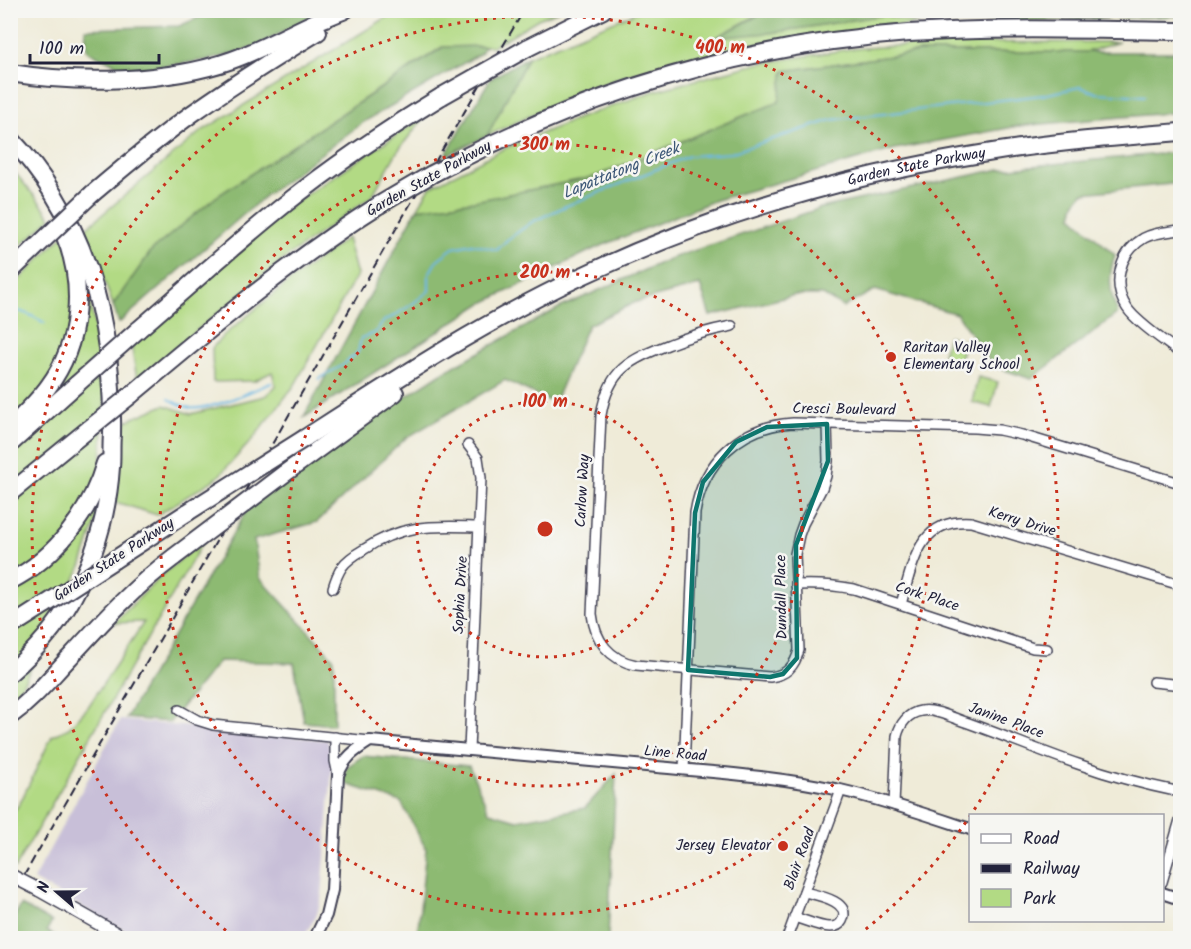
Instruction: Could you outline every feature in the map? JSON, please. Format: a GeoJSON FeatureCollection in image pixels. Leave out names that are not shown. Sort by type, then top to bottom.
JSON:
{"type":"FeatureCollection","features":[{"type":"Feature","properties":{"kind":"highway"},"geometry":{"type":"LineString","coordinates":[[10,73],[52,78],[109,79],[200,70],[249,54],[345,10]]}},
{"type":"Feature","properties":{"kind":"highway"},"geometry":{"type":"LineString","coordinates":[[10,272],[92,194],[193,113],[272,60],[355,10]]}},
{"type":"Feature","properties":{"kind":"highway"},"geometry":{"type":"LineString","coordinates":[[10,444],[285,203],[364,146],[465,81],[603,10]]}},
{"type":"Feature","properties":{"kind":"highway","name":"Garden State Parkway"},"geometry":{"type":"LineString","coordinates":[[10,494],[280,273],[331,236],[432,174],[546,119],[604,97],[722,62],[866,37],[949,31],[1180,31]]}},
{"type":"Feature","properties":{"kind":"highway","name":"Garden State Parkway"},"geometry":{"type":"LineString","coordinates":[[10,627],[460,340],[527,303],[619,259],[695,229],[782,200],[872,176],[991,152],[1180,132]]}},
{"type":"Feature","properties":{"kind":"highway"},"geometry":{"type":"LineString","coordinates":[[10,138],[40,172],[56,197],[87,263],[97,298],[108,355],[112,395],[111,465],[105,507],[87,569],[59,620],[37,648],[10,673]]}},
{"type":"Feature","properties":{"kind":"highway"},"geometry":{"type":"LineString","coordinates":[[10,153],[36,184],[56,217],[69,246],[77,291],[73,333],[61,365],[49,387],[10,428]]}},
{"type":"Feature","properties":{"kind":"highway"},"geometry":{"type":"LineString","coordinates":[[10,716],[38,693],[130,594],[174,557],[414,379],[460,340]]}},
{"type":"Feature","properties":{"kind":"highway"},"geometry":{"type":"LineString","coordinates":[[10,581],[48,555],[75,524],[96,488],[112,437]]}},
{"type":"Feature","properties":{"kind":"highway"},"geometry":{"type":"LineString","coordinates":[[10,702],[33,688],[65,662]]}},
{"type":"Feature","properties":{"kind":"main road"},"geometry":{"type":"LineString","coordinates":[[10,875],[124,939]]}},
{"type":"Feature","properties":{"kind":"street"},"geometry":{"type":"LineString","coordinates":[[1180,230],[1155,233],[1136,243],[1120,269],[1119,281],[1121,297],[1132,315],[1180,353]]}},
{"type":"Feature","properties":{"kind":"street","name":"Carlow Way"},"geometry":{"type":"LineString","coordinates":[[688,670],[636,665],[623,661],[605,648],[595,631],[592,614],[601,415],[609,387],[629,363],[640,356],[681,340],[732,326]]}},
{"type":"Feature","properties":{"kind":"street","name":"Cresci Boulevard"},"geometry":{"type":"LineString","coordinates":[[684,769],[695,513],[699,492],[717,460],[744,437],[759,430],[785,424],[1001,430],[1180,483]]}},
{"type":"Feature","properties":{"kind":"street","name":"Dundall Place"},"geometry":{"type":"LineString","coordinates":[[688,670],[770,677],[778,676],[789,670],[797,658],[799,650],[795,554],[803,524],[822,488],[828,469],[826,424]]}},
{"type":"Feature","properties":{"kind":"street","name":"Sophia Drive"},"geometry":{"type":"LineString","coordinates":[[468,445],[478,458],[481,468],[469,750]]}},
{"type":"Feature","properties":{"kind":"street","name":"Kerry Drive"},"geometry":{"type":"LineString","coordinates":[[901,604],[916,553],[923,541],[939,527],[962,521],[1180,585]]}},
{"type":"Feature","properties":{"kind":"street"},"geometry":{"type":"LineString","coordinates":[[333,588],[341,568],[347,561],[391,534],[423,527],[478,527]]}},
{"type":"Feature","properties":{"kind":"street","name":"Cork Place"},"geometry":{"type":"LineString","coordinates":[[796,585],[837,585],[854,589],[1033,648],[1047,649]]}},
{"type":"Feature","properties":{"kind":"street"},"geometry":{"type":"LineString","coordinates":[[1153,682],[1180,686]]}},
{"type":"Feature","properties":{"kind":"street","name":"Line Road"},"geometry":{"type":"LineString","coordinates":[[179,710],[197,720],[213,725],[760,777],[841,790],[969,829]]}},
{"type":"Feature","properties":{"kind":"street","name":"Janine Place"},"geometry":{"type":"LineString","coordinates":[[894,805],[899,729],[908,717],[922,711],[934,712],[979,726],[1081,765],[1180,792]]}},
{"type":"Feature","properties":{"kind":"street"},"geometry":{"type":"LineString","coordinates":[[315,939],[326,915],[332,890],[338,776],[335,761],[335,737]]}},
{"type":"Feature","properties":{"kind":"street"},"geometry":{"type":"LineString","coordinates":[[338,776],[342,765],[353,751],[370,741]]}},
{"type":"Feature","properties":{"kind":"street","name":"Blair Road"},"geometry":{"type":"LineString","coordinates":[[787,939],[841,790]]}},
{"type":"Feature","properties":{"kind":"street"},"geometry":{"type":"LineString","coordinates":[[1164,875],[1180,820]]}},
{"type":"Feature","properties":{"kind":"street"},"geometry":{"type":"LineString","coordinates":[[794,917],[826,927],[838,925],[842,920],[844,914],[840,904],[804,892]]}},
{"type":"Feature","properties":{"kind":"street"},"geometry":{"type":"LineString","coordinates":[[1164,894],[1180,899]]}},
{"type":"Feature","properties":{"kind":"highlighted area"},"geometry":{"type":"Polygon","coordinates":[[[827,424],[828,461],[796,545],[797,658],[783,674],[770,677],[688,670],[695,513],[703,482],[736,442],[767,427],[827,424]]]}},
{"type":"Feature","properties":{"kind":"shaded area"},"geometry":{"type":"Polygon","coordinates":[[[120,720],[328,740],[332,767],[322,895],[317,914],[303,938],[139,938],[33,880],[120,720]]]}},
{"type":"Feature","properties":{"kind":"green space"},"geometry":{"type":"Polygon","coordinates":[[[214,11],[319,11],[256,47],[213,59],[130,71],[87,51],[85,29],[179,26],[214,11]]]}},
{"type":"Feature","properties":{"kind":"green space"},"geometry":{"type":"Polygon","coordinates":[[[397,11],[559,11],[538,19],[494,46],[442,47],[216,197],[152,250],[113,305],[85,229],[200,132],[397,11]]]}},
{"type":"Feature","properties":{"kind":"green space"},"geometry":{"type":"Polygon","coordinates":[[[639,11],[758,11],[759,14],[717,37],[778,32],[884,15],[918,24],[776,41],[685,60],[619,78],[572,96],[487,136],[528,57],[639,11]]]}},
{"type":"Feature","properties":{"kind":"green space"},"geometry":{"type":"Polygon","coordinates":[[[758,11],[1180,11],[1180,16],[1017,21],[884,15],[778,32],[715,38],[759,15],[758,11]]]}},
{"type":"Feature","properties":{"kind":"green space"},"geometry":{"type":"Polygon","coordinates":[[[1119,42],[1087,52],[920,52],[784,71],[779,102],[594,177],[475,201],[417,209],[430,187],[503,149],[651,92],[756,64],[850,49],[945,43],[1119,42]]]}},
{"type":"Feature","properties":{"kind":"green space"},"geometry":{"type":"Polygon","coordinates":[[[485,46],[481,53],[362,123],[265,196],[119,323],[113,305],[152,250],[216,197],[443,47],[485,46]]]}},
{"type":"Feature","properties":{"kind":"green space"},"geometry":{"type":"Polygon","coordinates":[[[920,52],[1180,52],[1180,112],[1019,126],[895,149],[716,200],[596,248],[481,304],[303,418],[417,209],[475,201],[594,177],[779,102],[784,71],[920,52]]]}},
{"type":"Feature","properties":{"kind":"green space"},"geometry":{"type":"Polygon","coordinates":[[[528,57],[487,136],[445,156],[490,79],[528,57]]]}},
{"type":"Feature","properties":{"kind":"green space"},"geometry":{"type":"Polygon","coordinates":[[[425,116],[397,152],[372,196],[287,257],[137,379],[131,344],[293,203],[425,116]]]}},
{"type":"Feature","properties":{"kind":"green space"},"geometry":{"type":"Polygon","coordinates":[[[1180,152],[1180,183],[1083,193],[1075,203],[1072,216],[1115,255],[1110,284],[1118,313],[1031,379],[993,366],[957,314],[875,290],[843,307],[823,295],[795,295],[710,316],[700,285],[636,302],[588,325],[554,403],[505,380],[406,438],[317,522],[254,540],[260,578],[334,659],[334,725],[304,722],[294,663],[219,661],[170,722],[126,718],[250,504],[281,477],[440,374],[557,309],[669,259],[821,208],[1000,169],[1180,152]]]}},
{"type":"Feature","properties":{"kind":"green space"},"geometry":{"type":"Polygon","coordinates":[[[11,168],[51,218],[11,252],[11,168]]]}},
{"type":"Feature","properties":{"kind":"green space"},"geometry":{"type":"Polygon","coordinates":[[[62,236],[79,255],[100,348],[105,395],[98,515],[82,564],[57,618],[23,683],[11,700],[11,288],[62,236]]]}},
{"type":"Feature","properties":{"kind":"green space"},"geometry":{"type":"Polygon","coordinates":[[[347,238],[357,275],[294,386],[252,440],[217,478],[157,515],[112,501],[117,425],[164,405],[191,414],[265,396],[276,386],[272,372],[254,381],[213,382],[212,348],[224,335],[286,284],[347,238]]]}},
{"type":"Feature","properties":{"kind":"green space"},"geometry":{"type":"Polygon","coordinates":[[[948,336],[965,341],[958,366],[941,362],[948,336]]]}},
{"type":"Feature","properties":{"kind":"green space"},"geometry":{"type":"Polygon","coordinates":[[[978,377],[998,382],[991,407],[972,402],[978,377]]]}},
{"type":"Feature","properties":{"kind":"green space"},"geometry":{"type":"Polygon","coordinates":[[[204,540],[15,868],[11,866],[11,815],[20,803],[52,736],[69,728],[88,707],[144,622],[114,623],[161,576],[204,540]]]}},
{"type":"Feature","properties":{"kind":"green space"},"geometry":{"type":"Polygon","coordinates":[[[363,756],[469,766],[489,812],[517,820],[585,808],[616,774],[608,938],[417,938],[426,849],[401,802],[343,783],[347,767],[363,756]]]}},
{"type":"Feature","properties":{"kind":"green space"},"geometry":{"type":"Polygon","coordinates":[[[21,905],[52,922],[47,931],[59,938],[11,938],[11,922],[21,905]]]}},
{"type":"Feature","properties":{"kind":"waterway","name":"Lapattatong Creek"},"geometry":{"type":"LineString","coordinates":[[319,379],[343,365],[358,352],[361,338],[375,333],[384,321],[429,291],[429,274],[437,260],[453,248],[472,244],[497,250],[532,222],[689,156],[730,153],[832,120],[1043,95],[1080,87],[1097,93],[1145,96]]}},
{"type":"Feature","properties":{"kind":"waterway","name":"Lapattatong Creek"},"geometry":{"type":"LineString","coordinates":[[11,308],[45,323]]}},
{"type":"Feature","properties":{"kind":"waterway","name":"Lapattatong Creek"},"geometry":{"type":"LineString","coordinates":[[169,399],[191,408],[200,408],[232,399],[271,383]]}},
{"type":"Feature","properties":{"kind":"railway"},"geometry":{"type":"LineString","coordinates":[[10,900],[524,10]]}},
{"type":"Feature","properties":{"kind":"place","name":"Raritan Valley Elementary School"},"geometry":{"type":"Point","coordinates":[891,357]}},
{"type":"Feature","properties":{"kind":"place","name":"Jersey Elevator"},"geometry":{"type":"Point","coordinates":[783,846]}}]}
